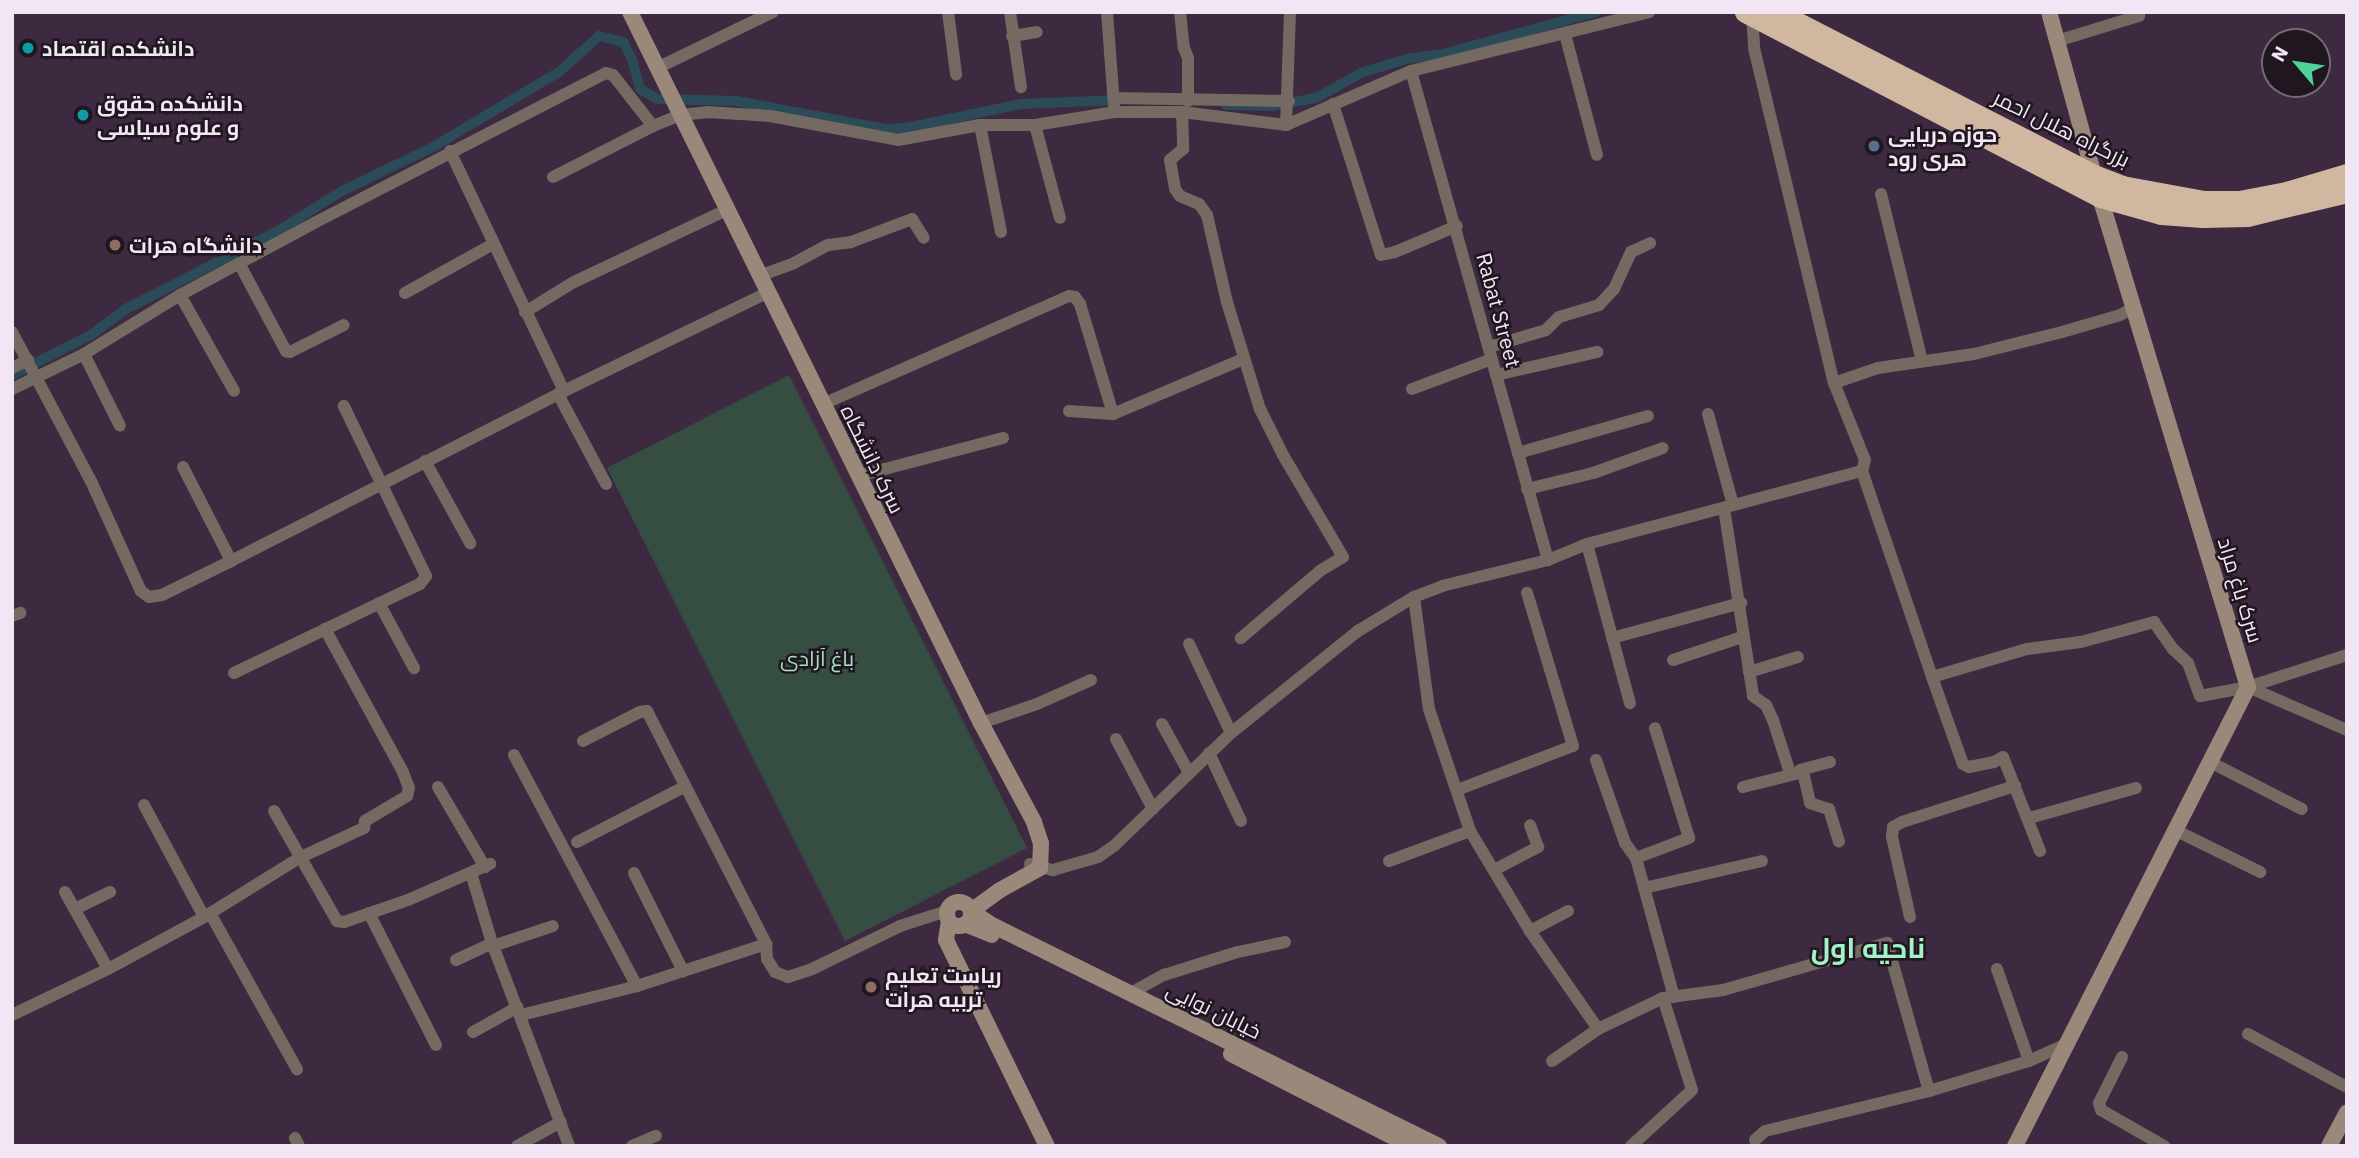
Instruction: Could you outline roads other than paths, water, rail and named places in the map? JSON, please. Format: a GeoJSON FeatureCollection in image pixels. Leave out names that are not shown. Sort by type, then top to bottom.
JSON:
{"type":"FeatureCollection","features":[{"type":"Feature","properties":{"kind":"highway","name":"بزرگراه هلال احمر"},"geometry":{"type":"LineString","coordinates":[[1777,12],[2094,175],[2122,186],[2163,195],[2239,201],[2286,192],[2347,174]]}},
{"type":"Feature","properties":{"kind":"highway","name":"بزرگراه هلال احمر"},"geometry":{"type":"LineString","coordinates":[[1748,14],[2100,197],[2161,214],[2202,217],[2247,216],[2347,192]]}},
{"type":"Feature","properties":{"kind":"street","name":"سرک دانشگاه"},"geometry":{"type":"LineString","coordinates":[[630,12],[981,723],[1034,822],[1041,843],[1035,866]]}},
{"type":"Feature","properties":{"kind":"street"},"geometry":{"type":"LineString","coordinates":[[657,68],[773,12]]}},
{"type":"Feature","properties":{"kind":"street"},"geometry":{"type":"LineString","coordinates":[[948,12],[956,74]]}},
{"type":"Feature","properties":{"kind":"street"},"geometry":{"type":"LineString","coordinates":[[1010,12],[1021,87]]}},
{"type":"Feature","properties":{"kind":"street"},"geometry":{"type":"LineString","coordinates":[[1107,12],[1114,112]]}},
{"type":"Feature","properties":{"kind":"street"},"geometry":{"type":"LineString","coordinates":[[1180,12],[1188,58],[1183,149],[1170,160],[1175,189],[1180,196],[1199,204],[1207,215],[1243,359],[1260,409],[1283,455],[1343,557],[1320,571],[1241,638]]}},
{"type":"Feature","properties":{"kind":"street"},"geometry":{"type":"LineString","coordinates":[[1286,125],[1289,101],[1286,56],[1290,12]]}},
{"type":"Feature","properties":{"kind":"street"},"geometry":{"type":"LineString","coordinates":[[1114,98],[1185,107],[1286,125],[1411,71],[1649,12]]}},
{"type":"Feature","properties":{"kind":"street","name":"سرک باغ مراد"},"geometry":{"type":"LineString","coordinates":[[2049,12],[2100,197],[2248,687]]}},
{"type":"Feature","properties":{"kind":"street"},"geometry":{"type":"LineString","coordinates":[[1748,14],[1834,383],[1865,460],[1862,471],[1931,677],[1962,764],[1969,767],[1982,765],[2003,757],[2040,851]]}},
{"type":"Feature","properties":{"kind":"street"},"geometry":{"type":"LineString","coordinates":[[2057,41],[2139,16]]}},
{"type":"Feature","properties":{"kind":"street"},"geometry":{"type":"LineString","coordinates":[[1013,36],[1037,32]]}},
{"type":"Feature","properties":{"kind":"street"},"geometry":{"type":"LineString","coordinates":[[1565,34],[1597,155]]}},
{"type":"Feature","properties":{"kind":"street","name":"Rabat Street"},"geometry":{"type":"LineString","coordinates":[[1411,71],[1457,226],[1548,560]]}},
{"type":"Feature","properties":{"kind":"street"},"geometry":{"type":"LineString","coordinates":[[12,368],[34,369],[84,354],[180,295],[450,151],[606,73],[613,75],[653,126]]}},
{"type":"Feature","properties":{"kind":"street"},"geometry":{"type":"LineString","coordinates":[[553,177],[653,126],[675,104],[749,113],[898,140],[980,125],[1035,125],[1114,112],[1289,101]]}},
{"type":"Feature","properties":{"kind":"street"},"geometry":{"type":"LineString","coordinates":[[1333,104],[1381,255],[1395,252],[1457,226]]}},
{"type":"Feature","properties":{"kind":"street"},"geometry":{"type":"LineString","coordinates":[[980,125],[1001,232]]}},
{"type":"Feature","properties":{"kind":"street"},"geometry":{"type":"LineString","coordinates":[[1035,125],[1060,218]]}},
{"type":"Feature","properties":{"kind":"street"},"geometry":{"type":"LineString","coordinates":[[450,151],[606,484]]}},
{"type":"Feature","properties":{"kind":"street"},"geometry":{"type":"LineString","coordinates":[[1881,194],[1922,361]]}},
{"type":"Feature","properties":{"kind":"street"},"geometry":{"type":"LineString","coordinates":[[525,312],[574,282],[726,210]]}},
{"type":"Feature","properties":{"kind":"street"},"geometry":{"type":"LineString","coordinates":[[759,276],[828,245],[851,242],[912,219],[925,238]]}},
{"type":"Feature","properties":{"kind":"street"},"geometry":{"type":"LineString","coordinates":[[1412,389],[1546,330],[1559,317],[1599,305],[1614,289],[1631,252],[1650,243]]}},
{"type":"Feature","properties":{"kind":"street"},"geometry":{"type":"LineString","coordinates":[[405,293],[493,244]]}},
{"type":"Feature","properties":{"kind":"street"},"geometry":{"type":"LineString","coordinates":[[240,265],[286,351],[290,352],[344,325]]}},
{"type":"Feature","properties":{"kind":"street"},"geometry":{"type":"LineString","coordinates":[[12,332],[34,369],[91,481],[141,591],[149,597],[162,595],[561,392],[767,293]]}},
{"type":"Feature","properties":{"kind":"street"},"geometry":{"type":"LineString","coordinates":[[180,295],[234,391]]}},
{"type":"Feature","properties":{"kind":"street"},"geometry":{"type":"LineString","coordinates":[[822,404],[1069,296],[1075,297],[1080,304],[1113,414]]}},
{"type":"Feature","properties":{"kind":"street"},"geometry":{"type":"LineString","coordinates":[[1834,383],[1878,368],[1974,354],[2098,323],[2133,308]]}},
{"type":"Feature","properties":{"kind":"street"},"geometry":{"type":"LineString","coordinates":[[1496,375],[1597,352]]}},
{"type":"Feature","properties":{"kind":"street"},"geometry":{"type":"LineString","coordinates":[[84,354],[120,426]]}},
{"type":"Feature","properties":{"kind":"street"},"geometry":{"type":"LineString","coordinates":[[1069,411],[1113,414],[1243,359]]}},
{"type":"Feature","properties":{"kind":"street"},"geometry":{"type":"LineString","coordinates":[[12,389],[34,369]]}},
{"type":"Feature","properties":{"kind":"street"},"geometry":{"type":"LineString","coordinates":[[234,673],[420,584],[425,576],[344,406]]}},
{"type":"Feature","properties":{"kind":"street"},"geometry":{"type":"LineString","coordinates":[[1708,414],[1728,507],[1741,603],[1742,637],[1753,696],[1766,705],[1795,772]]}},
{"type":"Feature","properties":{"kind":"street"},"geometry":{"type":"LineString","coordinates":[[1518,453],[1648,416]]}},
{"type":"Feature","properties":{"kind":"street"},"geometry":{"type":"LineString","coordinates":[[858,476],[1003,438]]}},
{"type":"Feature","properties":{"kind":"street"},"geometry":{"type":"LineString","coordinates":[[1527,489],[1593,473],[1663,449]]}},
{"type":"Feature","properties":{"kind":"street"},"geometry":{"type":"LineString","coordinates":[[425,461],[470,543]]}},
{"type":"Feature","properties":{"kind":"street"},"geometry":{"type":"LineString","coordinates":[[183,467],[230,561]]}},
{"type":"Feature","properties":{"kind":"street"},"geometry":{"type":"LineString","coordinates":[[948,916],[957,925],[968,913],[1035,866],[1053,870],[1098,857],[1153,809],[1188,771],[1231,733],[1358,631],[1414,597],[1442,586],[1548,560],[1587,544],[1862,471]]}},
{"type":"Feature","properties":{"kind":"street"},"geometry":{"type":"LineString","coordinates":[[1587,544],[1630,703]]}},
{"type":"Feature","properties":{"kind":"street"},"geometry":{"type":"LineString","coordinates":[[1457,790],[1573,746],[1527,593]]}},
{"type":"Feature","properties":{"kind":"street"},"geometry":{"type":"LineString","coordinates":[[1414,597],[1429,709],[1470,831],[1530,932],[1598,1029]]}},
{"type":"Feature","properties":{"kind":"street"},"geometry":{"type":"LineString","coordinates":[[379,603],[414,668]]}},
{"type":"Feature","properties":{"kind":"street"},"geometry":{"type":"LineString","coordinates":[[1612,638],[1741,603]]}},
{"type":"Feature","properties":{"kind":"street"},"geometry":{"type":"LineString","coordinates":[[1931,677],[2028,649],[2081,642],[2154,622],[2173,649],[2188,663],[2200,696],[2248,687],[2347,655]]}},
{"type":"Feature","properties":{"kind":"street"},"geometry":{"type":"LineString","coordinates":[[12,1015],[108,970],[207,915],[299,858],[364,828],[365,821],[407,796],[409,788],[325,629]]}},
{"type":"Feature","properties":{"kind":"street"},"geometry":{"type":"LineString","coordinates":[[1673,660],[1742,637]]}},
{"type":"Feature","properties":{"kind":"street"},"geometry":{"type":"LineString","coordinates":[[1189,644],[1231,733]]}},
{"type":"Feature","properties":{"kind":"street"},"geometry":{"type":"LineString","coordinates":[[1749,672],[1798,657]]}},
{"type":"Feature","properties":{"kind":"street"},"geometry":{"type":"LineString","coordinates":[[981,723],[1037,704],[1091,680]]}},
{"type":"Feature","properties":{"kind":"street"},"geometry":{"type":"LineString","coordinates":[[2248,687],[2347,730]]}},
{"type":"Feature","properties":{"kind":"street"},"geometry":{"type":"LineString","coordinates":[[2015,1146],[2248,687]]}},
{"type":"Feature","properties":{"kind":"street"},"geometry":{"type":"LineString","coordinates":[[583,741],[647,711],[766,944],[767,959],[775,972],[788,977],[812,969],[900,926],[948,916]]}},
{"type":"Feature","properties":{"kind":"street"},"geometry":{"type":"LineString","coordinates":[[1163,724],[1188,771]]}},
{"type":"Feature","properties":{"kind":"street"},"geometry":{"type":"LineString","coordinates":[[1636,858],[1689,838],[1655,728]]}},
{"type":"Feature","properties":{"kind":"street"},"geometry":{"type":"LineString","coordinates":[[1116,738],[1153,809]]}},
{"type":"Feature","properties":{"kind":"street"},"geometry":{"type":"LineString","coordinates":[[1209,753],[1241,821]]}},
{"type":"Feature","properties":{"kind":"street"},"geometry":{"type":"LineString","coordinates":[[514,755],[636,986]]}},
{"type":"Feature","properties":{"kind":"street"},"geometry":{"type":"LineString","coordinates":[[1596,760],[1625,843],[1636,858],[1692,1090],[1631,1146]]}},
{"type":"Feature","properties":{"kind":"street"},"geometry":{"type":"LineString","coordinates":[[1743,787],[1830,762]]}},
{"type":"Feature","properties":{"kind":"street"},"geometry":{"type":"LineString","coordinates":[[2210,762],[2302,808]]}},
{"type":"Feature","properties":{"kind":"street"},"geometry":{"type":"LineString","coordinates":[[1795,772],[1805,775],[1810,803],[1829,809],[1839,842]]}},
{"type":"Feature","properties":{"kind":"street"},"geometry":{"type":"LineString","coordinates":[[1910,917],[1892,837],[1893,827],[2015,786]]}},
{"type":"Feature","properties":{"kind":"street"},"geometry":{"type":"LineString","coordinates":[[274,811],[337,921],[369,914],[488,866],[438,787]]}},
{"type":"Feature","properties":{"kind":"street"},"geometry":{"type":"LineString","coordinates":[[577,842],[684,787]]}},
{"type":"Feature","properties":{"kind":"street"},"geometry":{"type":"LineString","coordinates":[[2029,818],[2136,788]]}},
{"type":"Feature","properties":{"kind":"street"},"geometry":{"type":"LineString","coordinates":[[144,804],[298,1069]]}},
{"type":"Feature","properties":{"kind":"street"},"geometry":{"type":"LineString","coordinates":[[1494,870],[1538,847],[1530,825]]}},
{"type":"Feature","properties":{"kind":"street"},"geometry":{"type":"LineString","coordinates":[[1390,860],[1470,831]]}},
{"type":"Feature","properties":{"kind":"street"},"geometry":{"type":"LineString","coordinates":[[2177,831],[2260,872]]}},
{"type":"Feature","properties":{"kind":"street"},"geometry":{"type":"LineString","coordinates":[[1644,888],[1762,861]]}},
{"type":"Feature","properties":{"kind":"street"},"geometry":{"type":"LineString","coordinates":[[968,913],[1035,866]]}},
{"type":"Feature","properties":{"kind":"street"},"geometry":{"type":"LineString","coordinates":[[471,873],[493,944],[569,1146]]}},
{"type":"Feature","properties":{"kind":"street"},"geometry":{"type":"LineString","coordinates":[[634,873],[683,971]]}},
{"type":"Feature","properties":{"kind":"street"},"geometry":{"type":"LineString","coordinates":[[1000,890],[992,907],[993,917],[1002,930]]}},
{"type":"Feature","properties":{"kind":"street"},"geometry":{"type":"LineString","coordinates":[[65,892],[108,970]]}},
{"type":"Feature","properties":{"kind":"street"},"geometry":{"type":"LineString","coordinates":[[75,909],[110,892]]}},
{"type":"Feature","properties":{"kind":"street"},"geometry":{"type":"LineString","coordinates":[[1530,932],[1568,911]]}},
{"type":"Feature","properties":{"kind":"street","name":"خیابان نوایی"},"geometry":{"type":"LineString","coordinates":[[968,913],[1439,1146]]}},
{"type":"Feature","properties":{"kind":"street","name":"خیابان نوایی"},"geometry":{"type":"LineString","coordinates":[[968,913],[1411,1146]]}},
{"type":"Feature","properties":{"kind":"street"},"geometry":{"type":"LineString","coordinates":[[369,914],[436,1045]]}},
{"type":"Feature","properties":{"kind":"street"},"geometry":{"type":"LineString","coordinates":[[948,916],[946,940],[1047,1146]]}},
{"type":"Feature","properties":{"kind":"street"},"geometry":{"type":"LineString","coordinates":[[456,960],[493,944],[553,926]]}},
{"type":"Feature","properties":{"kind":"street"},"geometry":{"type":"LineString","coordinates":[[1131,993],[1164,975],[1238,952],[1285,942]]}},
{"type":"Feature","properties":{"kind":"street"},"geometry":{"type":"LineString","coordinates":[[1552,1060],[1598,1029],[1668,998],[1723,990],[1886,943],[1929,1091]]}},
{"type":"Feature","properties":{"kind":"street"},"geometry":{"type":"LineString","coordinates":[[472,1032],[519,1011],[636,986],[766,944]]}},
{"type":"Feature","properties":{"kind":"street"},"geometry":{"type":"LineString","coordinates":[[1997,969],[2029,1061]]}},
{"type":"Feature","properties":{"kind":"street"},"geometry":{"type":"LineString","coordinates":[[2248,1034],[2347,1087]]}},
{"type":"Feature","properties":{"kind":"street"},"geometry":{"type":"LineString","coordinates":[[1755,1140],[1765,1131],[1929,1091],[2029,1061],[2067,1044]]}},
{"type":"Feature","properties":{"kind":"street"},"geometry":{"type":"LineString","coordinates":[[2122,1056],[2099,1103],[2101,1111],[2164,1146]]}},
{"type":"Feature","properties":{"kind":"street"},"geometry":{"type":"LineString","coordinates":[[2329,1146],[2347,1112]]}},
{"type":"Feature","properties":{"kind":"street"},"geometry":{"type":"LineString","coordinates":[[517,1146],[561,1122]]}},
{"type":"Feature","properties":{"kind":"street"},"geometry":{"type":"LineString","coordinates":[[632,1146],[656,1136]]}},
{"type":"Feature","properties":{"kind":"waterway"},"geometry":{"type":"LineString","coordinates":[[1226,105],[1272,106],[1316,98],[1363,72],[1407,59],[1447,53],[1596,12]]}},
{"type":"Feature","properties":{"kind":"waterway"},"geometry":{"type":"LineString","coordinates":[[12,375],[91,335],[126,309],[280,230],[342,191],[433,147],[559,72],[599,36],[623,42],[632,59],[640,89],[657,99],[737,101],[885,129],[906,128],[1021,104],[1119,100]]}},
{"type":"Feature","properties":{"kind":"place","name":"دانشکده اقتصاد"},"geometry":{"type":"Point","coordinates":[28,48]}},
{"type":"Feature","properties":{"kind":"place","name":"دانشکده حقوق و علوم سیاسی"},"geometry":{"type":"Point","coordinates":[83,115]}},
{"type":"Feature","properties":{"kind":"place","name":"حوزه دریایی هری رود"},"geometry":{"type":"Point","coordinates":[1874,146]}},
{"type":"Feature","properties":{"kind":"place","name":"دانشگاه هرات"},"geometry":{"type":"Point","coordinates":[115,245]}},
{"type":"Feature","properties":{"kind":"place","name":"ریاست تعلیم تربیه هرات"},"geometry":{"type":"Point","coordinates":[871,987]}},
{"type":"Feature","properties":{"kind":"district","name":"ناحیه اول"},"geometry":{"type":"Point","coordinates":[1868,948]}},
{"type":"Feature","properties":{"kind":"park label","name":"باغ آزادی"},"geometry":{"type":"Point","coordinates":[817,658]}}]}
